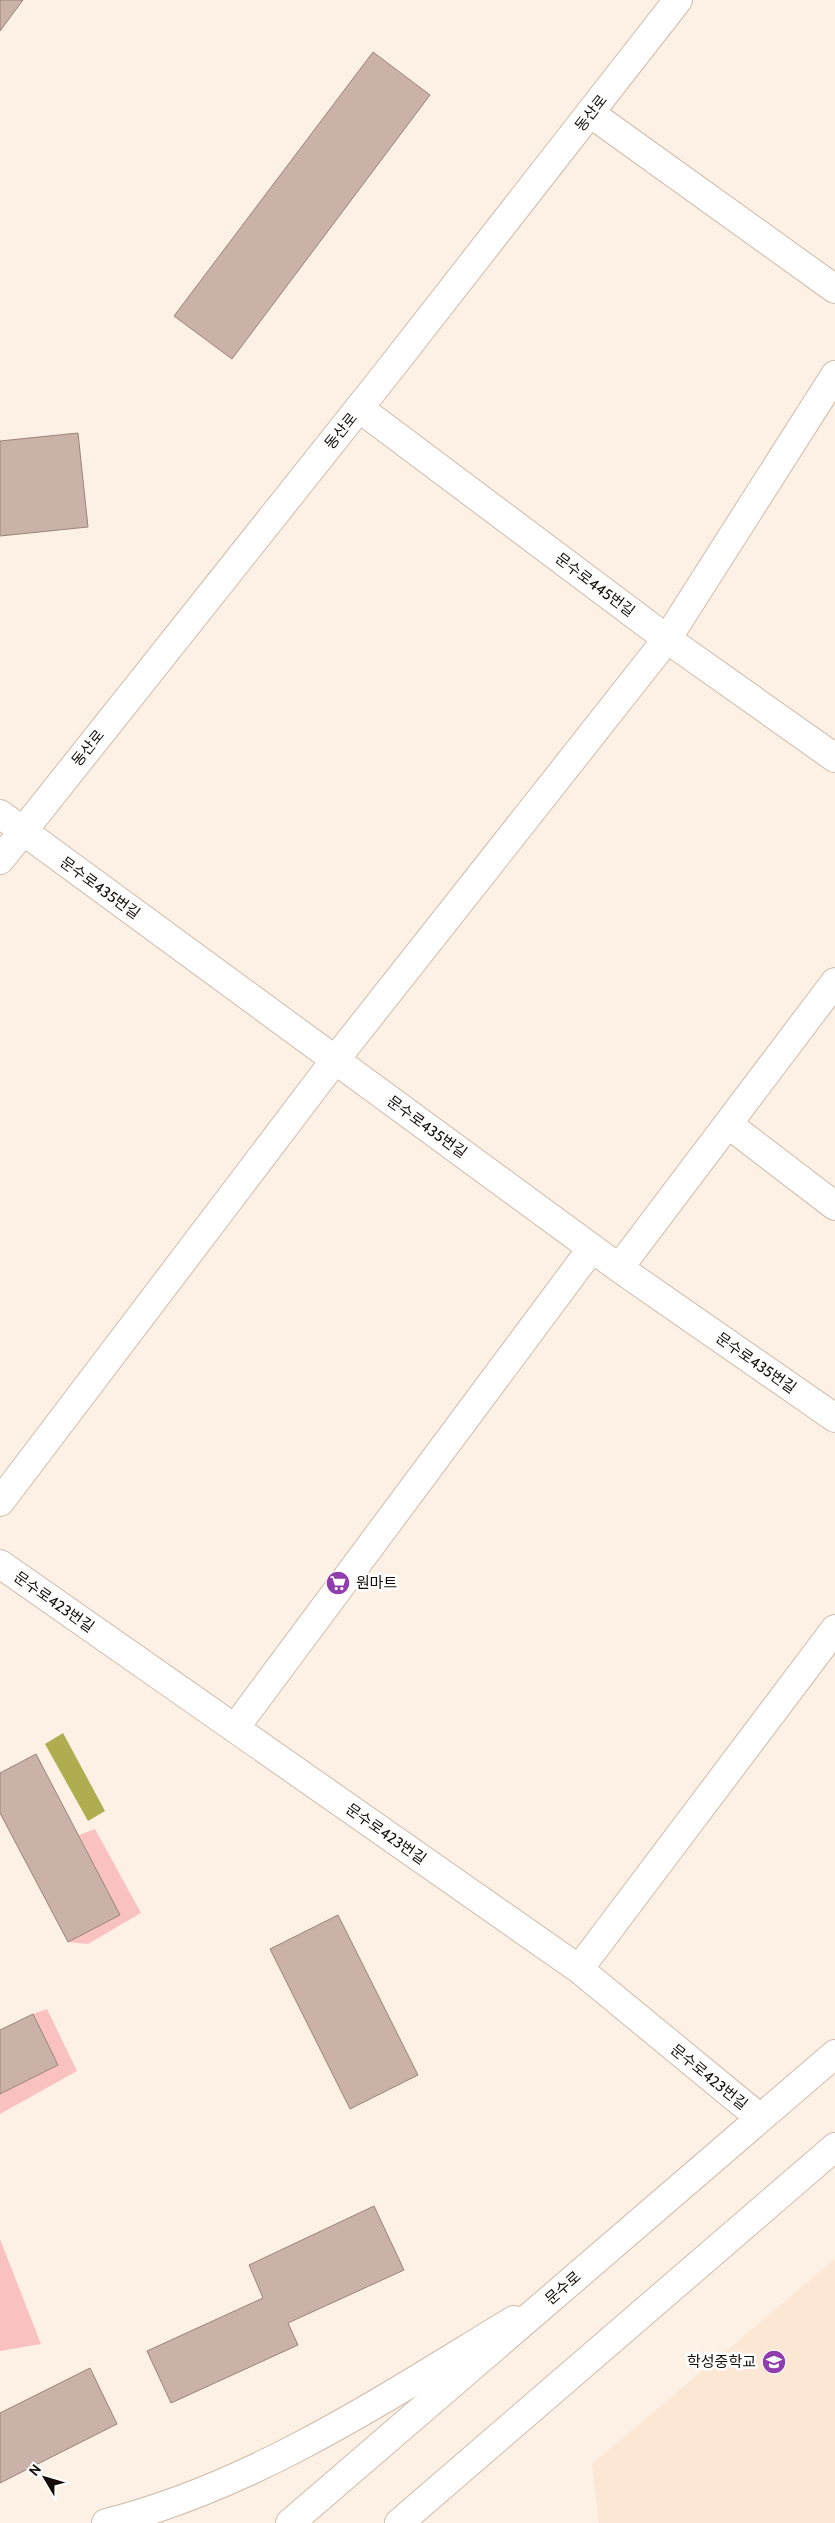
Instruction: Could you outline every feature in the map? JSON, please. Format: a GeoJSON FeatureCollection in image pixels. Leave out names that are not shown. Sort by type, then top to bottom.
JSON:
{"type":"FeatureCollection","features":[{"type":"Feature","properties":{"kind":"street","name":"동산로"},"geometry":{"type":"LineString","coordinates":[[0,860],[359,408],[678,0]]}},
{"type":"Feature","properties":{"kind":"street"},"geometry":{"type":"LineString","coordinates":[[590,114],[835,289]]}},
{"type":"Feature","properties":{"kind":"street"},"geometry":{"type":"LineString","coordinates":[[0,1502],[335,1060],[667,639],[835,375]]}},
{"type":"Feature","properties":{"kind":"street","name":"문수로445번길"},"geometry":{"type":"LineString","coordinates":[[359,408],[667,639],[835,758]]}},
{"type":"Feature","properties":{"kind":"street","name":"문수로435번길"},"geometry":{"type":"LineString","coordinates":[[0,814],[592,1248],[835,1418]]}},
{"type":"Feature","properties":{"kind":"street"},"geometry":{"type":"LineString","coordinates":[[620,1268],[835,982]]}},
{"type":"Feature","properties":{"kind":"street"},"geometry":{"type":"LineString","coordinates":[[728,1124],[835,1206]]}},
{"type":"Feature","properties":{"kind":"street"},"geometry":{"type":"LineString","coordinates":[[235,1728],[592,1248]]}},
{"type":"Feature","properties":{"kind":"street","name":"문수로423번길"},"geometry":{"type":"LineString","coordinates":[[0,1564],[579,1969],[760,2118]]}},
{"type":"Feature","properties":{"kind":"street"},"geometry":{"type":"LineString","coordinates":[[579,1969],[835,1629]]}},
{"type":"Feature","properties":{"kind":"street","name":"문수로"},"geometry":{"type":"LineString","coordinates":[[290,2523],[835,2054]]}},
{"type":"Feature","properties":{"kind":"street"},"geometry":{"type":"LineString","coordinates":[[399,2523],[835,2146]]}},
{"type":"Feature","properties":{"kind":"street"},"geometry":{"type":"LineString","coordinates":[[106,2523],[197,2493],[276,2459],[362,2411],[552,2298]]}},
{"type":"Feature","properties":{"kind":"shaded area"},"geometry":{"type":"Polygon","coordinates":[[[63,1733],[105,1811],[88,1821],[45,1744],[63,1733]]]}},
{"type":"Feature","properties":{"kind":"shaded area"},"geometry":{"type":"Polygon","coordinates":[[[95,1829],[141,1913],[88,1944],[68,1942],[119,1915],[79,1835],[95,1829]]]}},
{"type":"Feature","properties":{"kind":"shaded area"},"geometry":{"type":"Polygon","coordinates":[[[47,2009],[77,2071],[0,2114],[0,2094],[58,2065],[33,2014],[47,2009]]]}},
{"type":"Feature","properties":{"kind":"shaded area"},"geometry":{"type":"Polygon","coordinates":[[[0,2239],[41,2344],[0,2351],[0,2239]]]}},
{"type":"Feature","properties":{"kind":"shaded area","name":"학성중학교"},"geometry":{"type":"Polygon","coordinates":[[[835,2259],[835,2523],[599,2523],[592,2464],[835,2259]]]}},
{"type":"Feature","properties":{"kind":"building"},"geometry":{"type":"Polygon","coordinates":[[[0,0],[23,0],[0,31],[0,0]]]}},
{"type":"Feature","properties":{"kind":"building"},"geometry":{"type":"Polygon","coordinates":[[[373,52],[430,95],[232,359],[174,316],[373,52]]]}},
{"type":"Feature","properties":{"kind":"building"},"geometry":{"type":"Polygon","coordinates":[[[78,433],[88,527],[0,536],[0,441],[78,433]]]}},
{"type":"Feature","properties":{"kind":"building"},"geometry":{"type":"Polygon","coordinates":[[[36,1754],[120,1915],[68,1942],[0,1813],[0,1773],[36,1754]]]}},
{"type":"Feature","properties":{"kind":"building"},"geometry":{"type":"Polygon","coordinates":[[[338,1915],[418,2075],[350,2109],[270,1949],[338,1915]]]}},
{"type":"Feature","properties":{"kind":"building"},"geometry":{"type":"Polygon","coordinates":[[[33,2014],[58,2065],[0,2094],[0,2030],[33,2014]]]}},
{"type":"Feature","properties":{"kind":"building"},"geometry":{"type":"Polygon","coordinates":[[[374,2206],[404,2270],[288,2323],[298,2345],[171,2403],[147,2351],[263,2298],[249,2265],[374,2206]]]}},
{"type":"Feature","properties":{"kind":"building"},"geometry":{"type":"Polygon","coordinates":[[[90,2368],[117,2424],[0,2483],[0,2413],[90,2368]]]}},
{"type":"Feature","properties":{"kind":"place","name":"원마트"},"geometry":{"type":"Point","coordinates":[338,1583]}},
{"type":"Feature","properties":{"kind":"place","name":"학성중학교"},"geometry":{"type":"Point","coordinates":[774,2362]}}]}
